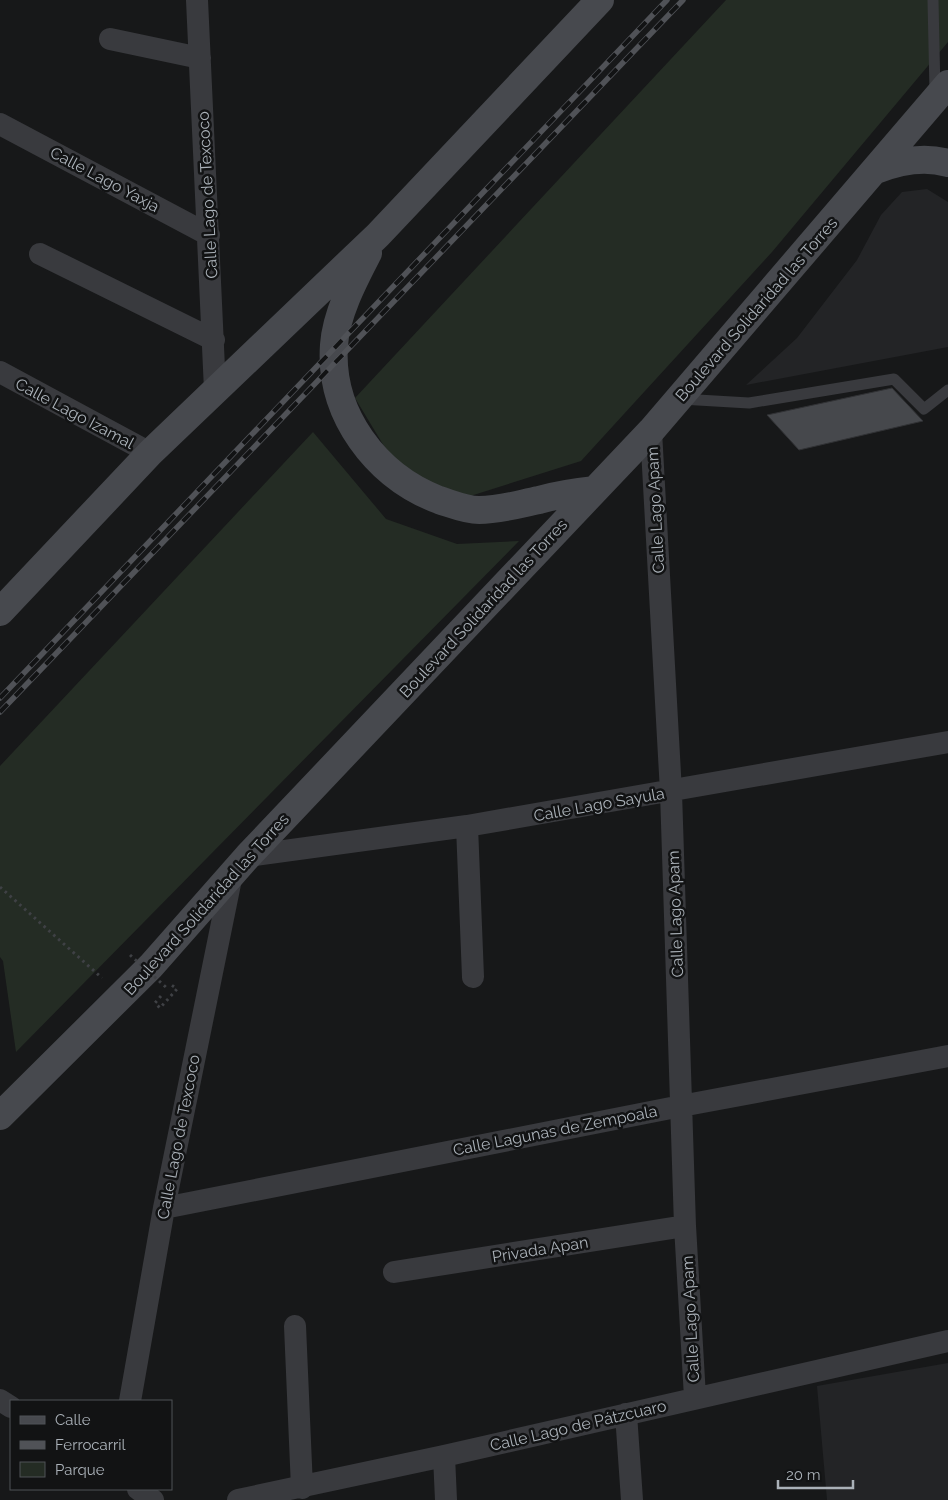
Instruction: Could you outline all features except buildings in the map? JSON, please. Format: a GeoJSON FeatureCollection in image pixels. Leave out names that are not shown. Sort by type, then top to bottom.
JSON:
{"type":"FeatureCollection","features":[{"type":"Feature","properties":{"kind":"main road"},"geometry":{"type":"LineString","coordinates":[[0,612],[150,454],[378,235],[600,0]]}},
{"type":"Feature","properties":{"kind":"main road","name":"Boulevard Solidaridad las Torres"},"geometry":{"type":"LineString","coordinates":[[0,1116],[151,966],[240,865],[651,431],[876,170],[941,91]]}},
{"type":"Feature","properties":{"kind":"main road"},"geometry":{"type":"LineString","coordinates":[[876,170],[909,160],[927,159],[948,163]]}},
{"type":"Feature","properties":{"kind":"main road"},"geometry":{"type":"LineString","coordinates":[[378,235],[358,272],[340,319],[334,344],[334,374],[341,399],[348,418],[369,450],[394,476],[411,486],[439,500],[470,509],[478,510],[515,506],[595,490]]}},
{"type":"Feature","properties":{"kind":"street","name":"Calle Lago de Texcoco"},"geometry":{"type":"LineString","coordinates":[[198,0],[215,390]]}},
{"type":"Feature","properties":{"kind":"street"},"geometry":{"type":"LineString","coordinates":[[110,39],[200,58]]}},
{"type":"Feature","properties":{"kind":"street","name":"Calle Lago Yaxja"},"geometry":{"type":"LineString","coordinates":[[0,124],[209,234]]}},
{"type":"Feature","properties":{"kind":"street"},"geometry":{"type":"LineString","coordinates":[[40,254],[214,340]]}},
{"type":"Feature","properties":{"kind":"street","name":"Calle Lago Izamal"},"geometry":{"type":"LineString","coordinates":[[0,372],[150,454]]}},
{"type":"Feature","properties":{"kind":"street","name":"Calle Lago Apam"},"geometry":{"type":"LineString","coordinates":[[651,431],[671,792],[685,1226],[695,1397]]}},
{"type":"Feature","properties":{"kind":"street","name":"Calle Lago Sayula"},"geometry":{"type":"LineString","coordinates":[[240,865],[671,792],[948,742]]}},
{"type":"Feature","properties":{"kind":"street"},"geometry":{"type":"LineString","coordinates":[[467,826],[473,978]]}},
{"type":"Feature","properties":{"kind":"street","name":"Calle Lago de Texcoco"},"geometry":{"type":"LineString","coordinates":[[130,1400],[164,1208],[240,865]]}},
{"type":"Feature","properties":{"kind":"street","name":"Calle Lagunas de Zempoala"},"geometry":{"type":"LineString","coordinates":[[164,1208],[681,1106],[948,1056]]}},
{"type":"Feature","properties":{"kind":"street","name":"Privada Apan"},"geometry":{"type":"LineString","coordinates":[[394,1272],[685,1226]]}},
{"type":"Feature","properties":{"kind":"street"},"geometry":{"type":"LineString","coordinates":[[296,1326],[302,1488]]}},
{"type":"Feature","properties":{"kind":"street","name":"Calle Lago de Pátzcuaro"},"geometry":{"type":"LineString","coordinates":[[246,1499],[302,1488],[695,1397],[948,1341]]}},
{"type":"Feature","properties":{"kind":"street"},"geometry":{"type":"LineString","coordinates":[[626,1414],[632,1500]]}},
{"type":"Feature","properties":{"kind":"street"},"geometry":{"type":"LineString","coordinates":[[444,1456],[446,1500]]}},
{"type":"Feature","properties":{"kind":"street"},"geometry":{"type":"LineString","coordinates":[[139,1490],[153,1500]]}},
{"type":"Feature","properties":{"kind":"lane"},"geometry":{"type":"LineString","coordinates":[[933,0],[941,91]]}},
{"type":"Feature","properties":{"kind":"lane"},"geometry":{"type":"LineString","coordinates":[[678,399],[749,403],[894,379],[924,409],[948,390]]}},
{"type":"Feature","properties":{"kind":"path"},"geometry":{"type":"LineString","coordinates":[[0,887],[106,982]]}},
{"type":"Feature","properties":{"kind":"path"},"geometry":{"type":"LineString","coordinates":[[130,955],[168,989],[155,1004],[160,1008],[177,989]]}},
{"type":"Feature","properties":{"kind":"shaded area"},"geometry":{"type":"Polygon","coordinates":[[[927,189],[948,202],[948,347],[746,385],[797,338],[857,260],[881,215],[902,192],[927,189]]]}},
{"type":"Feature","properties":{"kind":"shaded area"},"geometry":{"type":"Polygon","coordinates":[[[948,1363],[948,1500],[827,1500],[817,1386],[948,1363]]]}},
{"type":"Feature","properties":{"kind":"green space"},"geometry":{"type":"Polygon","coordinates":[[[726,0],[948,0],[948,42],[772,252],[581,461],[464,498],[396,466],[355,398],[726,0]]]}},
{"type":"Feature","properties":{"kind":"green space"},"geometry":{"type":"Polygon","coordinates":[[[313,432],[386,519],[457,544],[519,541],[16,1052],[3,961],[0,957],[0,766],[313,432]]]}},
{"type":"Feature","properties":{"kind":"railway"},"geometry":{"type":"LineString","coordinates":[[0,698],[667,0]]}},
{"type":"Feature","properties":{"kind":"railway"},"geometry":{"type":"LineString","coordinates":[[0,712],[683,0]]}}]}
